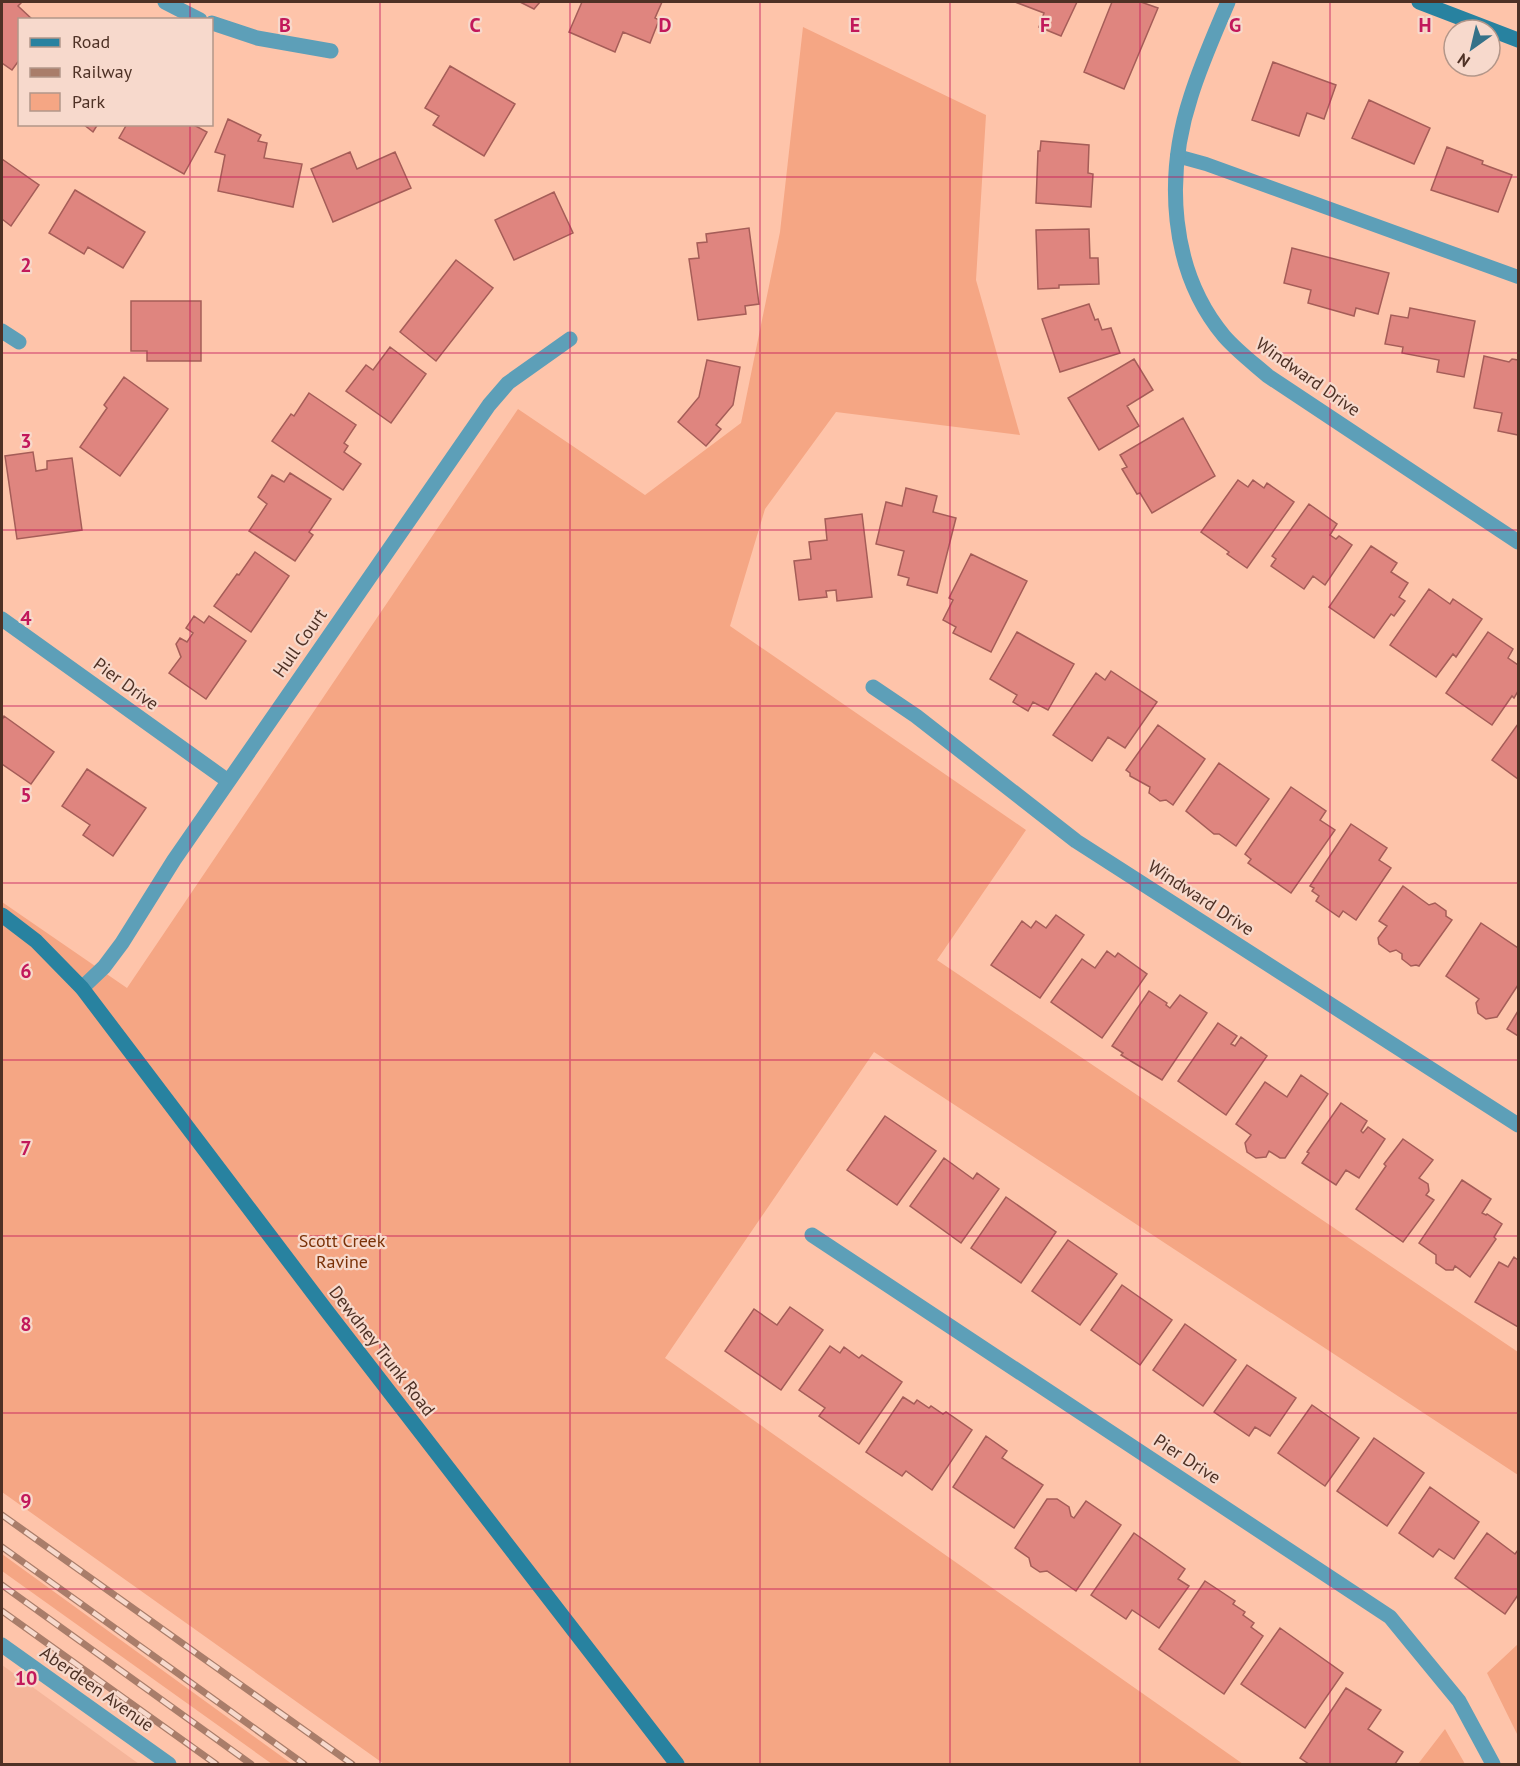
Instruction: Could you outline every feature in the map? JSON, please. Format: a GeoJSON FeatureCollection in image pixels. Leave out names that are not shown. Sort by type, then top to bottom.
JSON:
{"type":"FeatureCollection","features":[{"type":"Feature","properties":{"kind":"main road"},"geometry":{"type":"LineString","coordinates":[[1419,2],[1518,40]]}},
{"type":"Feature","properties":{"kind":"main road","name":"Dewdney Trunk Road"},"geometry":{"type":"LineString","coordinates":[[2,915],[36,941],[81,988],[677,1764]]}},
{"type":"Feature","properties":{"kind":"street"},"geometry":{"type":"LineString","coordinates":[[165,2],[196,18]]}},
{"type":"Feature","properties":{"kind":"street","name":"Windward Drive"},"geometry":{"type":"LineString","coordinates":[[1228,2],[1190,97],[1177,156],[1175,198],[1177,226],[1189,273],[1204,308],[1242,355],[1268,376],[1518,542]]}},
{"type":"Feature","properties":{"kind":"street"},"geometry":{"type":"LineString","coordinates":[[213,23],[257,38],[331,51]]}},
{"type":"Feature","properties":{"kind":"street"},"geometry":{"type":"LineString","coordinates":[[2,331],[19,342]]}},
{"type":"Feature","properties":{"kind":"street","name":"Hull Court"},"geometry":{"type":"LineString","coordinates":[[81,988],[104,967],[122,943],[174,860],[489,405],[508,383],[570,339]]}},
{"type":"Feature","properties":{"kind":"street","name":"Pier Drive"},"geometry":{"type":"LineString","coordinates":[[2,619],[228,782]]}},
{"type":"Feature","properties":{"kind":"street","name":"Windward Drive"},"geometry":{"type":"LineString","coordinates":[[873,687],[916,716],[1076,841],[1518,1125]]}},
{"type":"Feature","properties":{"kind":"street","name":"Pier Drive"},"geometry":{"type":"LineString","coordinates":[[812,1235],[1390,1617],[1460,1701],[1492,1764]]}},
{"type":"Feature","properties":{"kind":"street","name":"Aberdeen Avenue"},"geometry":{"type":"LineString","coordinates":[[2,1645],[169,1764]]}},
{"type":"Feature","properties":{"kind":"lane"},"geometry":{"type":"LineString","coordinates":[[1177,156],[1206,164],[1518,277]]}},
{"type":"Feature","properties":{"kind":"shaded area"},"geometry":{"type":"Polygon","coordinates":[[[2,1665],[139,1764],[2,1764],[2,1665]]]}},
{"type":"Feature","properties":{"kind":"green space","name":"Scott Creek Ravine"},"geometry":{"type":"Polygon","coordinates":[[[803,27],[986,115],[976,280],[1020,435],[836,412],[765,509],[730,626],[1026,830],[937,960],[1518,1352],[1518,1475],[874,1052],[665,1358],[1243,1764],[384,1764],[2,1492],[2,902],[127,988],[518,409],[645,495],[741,423],[780,232],[803,27]]]}},
{"type":"Feature","properties":{"kind":"green space"},"geometry":{"type":"Polygon","coordinates":[[[2,1554],[292,1764],[272,1764],[2,1571],[2,1554]]]}},
{"type":"Feature","properties":{"kind":"green space"},"geometry":{"type":"Polygon","coordinates":[[[1518,1644],[1518,1736],[1487,1673],[1518,1644]]]}},
{"type":"Feature","properties":{"kind":"green space"},"geometry":{"type":"Polygon","coordinates":[[[1445,1729],[1465,1764],[1418,1764],[1445,1729]]]}},
{"type":"Feature","properties":{"kind":"building"},"geometry":{"type":"Polygon","coordinates":[[[2,2],[19,2],[21,3],[18,6],[31,18],[18,18],[18,62],[12,70],[2,63],[2,2]]]}},
{"type":"Feature","properties":{"kind":"building"},"geometry":{"type":"Polygon","coordinates":[[[520,2],[540,2],[534,9],[520,2]]]}},
{"type":"Feature","properties":{"kind":"building"},"geometry":{"type":"Polygon","coordinates":[[[582,2],[662,2],[655,18],[659,20],[650,43],[623,32],[615,52],[569,32],[582,2]]]}},
{"type":"Feature","properties":{"kind":"building"},"geometry":{"type":"Polygon","coordinates":[[[1015,2],[1077,2],[1061,36],[1039,27],[1044,13],[1015,2]]]}},
{"type":"Feature","properties":{"kind":"building"},"geometry":{"type":"Polygon","coordinates":[[[1112,2],[1141,2],[1158,8],[1124,89],[1084,72],[1112,2]]]}},
{"type":"Feature","properties":{"kind":"building"},"geometry":{"type":"Polygon","coordinates":[[[1273,62],[1336,85],[1324,119],[1307,113],[1299,136],[1252,120],[1273,62]]]}},
{"type":"Feature","properties":{"kind":"building"},"geometry":{"type":"Polygon","coordinates":[[[450,66],[515,104],[484,156],[433,125],[439,116],[425,108],[450,66]]]}},
{"type":"Feature","properties":{"kind":"building"},"geometry":{"type":"Polygon","coordinates":[[[1369,100],[1430,128],[1414,164],[1352,138],[1369,100]]]}},
{"type":"Feature","properties":{"kind":"building"},"geometry":{"type":"Polygon","coordinates":[[[228,119],[261,135],[258,141],[267,143],[264,158],[302,164],[293,207],[218,191],[225,155],[215,152],[228,119]]]}},
{"type":"Feature","properties":{"kind":"building"},"geometry":{"type":"Polygon","coordinates":[[[86,126],[97,126],[93,132],[86,126]]]}},
{"type":"Feature","properties":{"kind":"building"},"geometry":{"type":"Polygon","coordinates":[[[126,126],[196,126],[207,132],[184,174],[119,138],[126,126]]]}},
{"type":"Feature","properties":{"kind":"building"},"geometry":{"type":"Polygon","coordinates":[[[1041,141],[1089,145],[1088,173],[1093,174],[1091,207],[1036,203],[1038,151],[1040,151],[1041,141]]]}},
{"type":"Feature","properties":{"kind":"building"},"geometry":{"type":"Polygon","coordinates":[[[1447,147],[1512,175],[1498,212],[1431,190],[1447,147]]]}},
{"type":"Feature","properties":{"kind":"building"},"geometry":{"type":"Polygon","coordinates":[[[350,152],[357,169],[395,152],[411,188],[333,222],[311,169],[350,152]]]}},
{"type":"Feature","properties":{"kind":"building"},"geometry":{"type":"Polygon","coordinates":[[[2,159],[39,185],[11,226],[2,219],[2,159]]]}},
{"type":"Feature","properties":{"kind":"building"},"geometry":{"type":"Polygon","coordinates":[[[75,190],[145,232],[123,268],[88,247],[84,254],[49,233],[75,190]]]}},
{"type":"Feature","properties":{"kind":"building"},"geometry":{"type":"Polygon","coordinates":[[[554,192],[573,233],[514,260],[495,220],[554,192]]]}},
{"type":"Feature","properties":{"kind":"building"},"geometry":{"type":"Polygon","coordinates":[[[749,228],[759,304],[745,306],[746,314],[698,320],[689,259],[699,258],[697,243],[707,242],[706,234],[749,228]]]}},
{"type":"Feature","properties":{"kind":"building"},"geometry":{"type":"Polygon","coordinates":[[[1089,229],[1090,258],[1098,258],[1099,284],[1059,285],[1059,288],[1038,289],[1036,230],[1089,229]]]}},
{"type":"Feature","properties":{"kind":"building"},"geometry":{"type":"Polygon","coordinates":[[[1292,248],[1389,273],[1378,314],[1356,308],[1354,316],[1308,303],[1311,290],[1284,283],[1292,248]]]}},
{"type":"Feature","properties":{"kind":"building"},"geometry":{"type":"Polygon","coordinates":[[[456,260],[493,288],[436,361],[400,332],[456,260]]]}},
{"type":"Feature","properties":{"kind":"building"},"geometry":{"type":"Polygon","coordinates":[[[131,301],[201,301],[201,361],[147,361],[147,351],[131,351],[131,301]]]}},
{"type":"Feature","properties":{"kind":"building"},"geometry":{"type":"Polygon","coordinates":[[[1089,304],[1102,330],[1111,328],[1120,353],[1060,372],[1042,319],[1089,304]]]}},
{"type":"Feature","properties":{"kind":"building"},"geometry":{"type":"Polygon","coordinates":[[[1410,308],[1475,321],[1464,377],[1437,372],[1439,360],[1402,353],[1403,347],[1385,344],[1391,315],[1408,318],[1410,308]]]}},
{"type":"Feature","properties":{"kind":"building"},"geometry":{"type":"Polygon","coordinates":[[[390,347],[426,374],[391,423],[346,391],[366,365],[373,370],[390,347]]]}},
{"type":"Feature","properties":{"kind":"building"},"geometry":{"type":"Polygon","coordinates":[[[1484,356],[1509,362],[1512,359],[1518,360],[1518,435],[1498,431],[1502,413],[1474,408],[1484,356]]]}},
{"type":"Feature","properties":{"kind":"building"},"geometry":{"type":"Polygon","coordinates":[[[1134,359],[1153,390],[1127,406],[1139,426],[1099,450],[1068,398],[1134,359]]]}},
{"type":"Feature","properties":{"kind":"building"},"geometry":{"type":"Polygon","coordinates":[[[707,360],[740,367],[733,405],[716,425],[721,429],[706,446],[678,422],[699,397],[707,360]]]}},
{"type":"Feature","properties":{"kind":"building"},"geometry":{"type":"Polygon","coordinates":[[[124,377],[168,409],[120,476],[80,447],[107,408],[104,405],[124,377]]]}},
{"type":"Feature","properties":{"kind":"building"},"geometry":{"type":"Polygon","coordinates":[[[309,393],[356,425],[344,443],[348,446],[344,452],[361,464],[343,490],[272,441],[291,414],[294,416],[309,393]]]}},
{"type":"Feature","properties":{"kind":"building"},"geometry":{"type":"Polygon","coordinates":[[[1183,418],[1215,476],[1152,513],[1122,469],[1127,467],[1120,455],[1183,418]]]}},
{"type":"Feature","properties":{"kind":"building"},"geometry":{"type":"Polygon","coordinates":[[[33,452],[36,471],[47,469],[47,461],[72,458],[82,530],[17,539],[5,456],[33,452]]]}},
{"type":"Feature","properties":{"kind":"building"},"geometry":{"type":"Polygon","coordinates":[[[290,473],[331,499],[309,532],[313,535],[295,561],[249,531],[267,504],[258,497],[272,475],[284,482],[290,473]]]}},
{"type":"Feature","properties":{"kind":"building"},"geometry":{"type":"Polygon","coordinates":[[[1238,480],[1248,487],[1253,480],[1264,488],[1267,483],[1294,502],[1247,568],[1201,532],[1238,480]]]}},
{"type":"Feature","properties":{"kind":"building"},"geometry":{"type":"Polygon","coordinates":[[[906,488],[937,496],[933,512],[956,518],[937,593],[907,585],[909,578],[898,575],[904,551],[876,544],[886,502],[902,506],[906,488]]]}},
{"type":"Feature","properties":{"kind":"building"},"geometry":{"type":"Polygon","coordinates":[[[1309,504],[1337,524],[1330,535],[1336,539],[1339,536],[1352,545],[1325,585],[1313,576],[1304,589],[1271,566],[1276,559],[1272,556],[1309,504]]]}},
{"type":"Feature","properties":{"kind":"building"},"geometry":{"type":"Polygon","coordinates":[[[862,514],[872,597],[837,601],[836,590],[826,591],[827,597],[799,600],[794,561],[811,559],[809,542],[827,540],[825,519],[862,514]]]}},
{"type":"Feature","properties":{"kind":"building"},"geometry":{"type":"Polygon","coordinates":[[[1371,546],[1397,563],[1391,572],[1408,583],[1399,597],[1405,601],[1394,616],[1391,614],[1374,638],[1329,607],[1371,546]]]}},
{"type":"Feature","properties":{"kind":"building"},"geometry":{"type":"Polygon","coordinates":[[[255,552],[289,576],[251,632],[214,606],[255,552]]]}},
{"type":"Feature","properties":{"kind":"building"},"geometry":{"type":"Polygon","coordinates":[[[971,554],[1027,581],[991,652],[953,633],[956,627],[943,620],[953,600],[949,598],[971,554]]]}},
{"type":"Feature","properties":{"kind":"building"},"geometry":{"type":"Polygon","coordinates":[[[1429,589],[1450,604],[1453,599],[1482,619],[1456,657],[1453,654],[1436,677],[1390,645],[1429,589]]]}},
{"type":"Feature","properties":{"kind":"building"},"geometry":{"type":"Polygon","coordinates":[[[194,616],[204,623],[209,616],[246,641],[206,699],[169,673],[181,657],[176,644],[180,638],[187,642],[193,633],[186,628],[194,616]]]}},
{"type":"Feature","properties":{"kind":"building"},"geometry":{"type":"Polygon","coordinates":[[[1017,632],[1074,664],[1048,710],[1033,702],[1028,711],[1013,702],[1017,695],[990,679],[1017,632]]]}},
{"type":"Feature","properties":{"kind":"building"},"geometry":{"type":"Polygon","coordinates":[[[1488,632],[1513,649],[1508,658],[1518,665],[1518,691],[1492,725],[1446,693],[1488,632]]]}},
{"type":"Feature","properties":{"kind":"building"},"geometry":{"type":"Polygon","coordinates":[[[1111,671],[1157,702],[1125,748],[1108,737],[1092,761],[1053,735],[1096,673],[1105,680],[1111,671]]]}},
{"type":"Feature","properties":{"kind":"building"},"geometry":{"type":"Polygon","coordinates":[[[4,716],[54,752],[31,784],[2,764],[2,720],[4,716]]]}},
{"type":"Feature","properties":{"kind":"building"},"geometry":{"type":"Polygon","coordinates":[[[1518,724],[1518,779],[1492,760],[1518,724]]]}},
{"type":"Feature","properties":{"kind":"building"},"geometry":{"type":"Polygon","coordinates":[[[1158,725],[1205,759],[1173,805],[1166,800],[1160,801],[1149,793],[1150,787],[1130,776],[1126,770],[1158,725]]]}},
{"type":"Feature","properties":{"kind":"building"},"geometry":{"type":"Polygon","coordinates":[[[1219,763],[1269,799],[1236,846],[1219,834],[1214,834],[1186,811],[1219,763]]]}},
{"type":"Feature","properties":{"kind":"building"},"geometry":{"type":"Polygon","coordinates":[[[87,769],[146,808],[113,856],[83,835],[90,825],[62,806],[87,769]]]}},
{"type":"Feature","properties":{"kind":"building"},"geometry":{"type":"Polygon","coordinates":[[[1291,787],[1326,811],[1320,820],[1335,830],[1291,893],[1248,863],[1251,859],[1245,854],[1291,787]]]}},
{"type":"Feature","properties":{"kind":"building"},"geometry":{"type":"Polygon","coordinates":[[[1351,824],[1387,848],[1379,860],[1391,868],[1356,920],[1343,911],[1339,917],[1316,901],[1319,896],[1312,891],[1314,888],[1310,886],[1351,824]]]}},
{"type":"Feature","properties":{"kind":"building"},"geometry":{"type":"Polygon","coordinates":[[[1403,886],[1429,905],[1435,903],[1446,911],[1446,916],[1452,920],[1419,966],[1411,966],[1402,959],[1402,954],[1396,950],[1390,952],[1379,944],[1378,938],[1387,926],[1379,921],[1403,886]]]}},
{"type":"Feature","properties":{"kind":"building"},"geometry":{"type":"Polygon","coordinates":[[[1056,915],[1084,935],[1040,998],[991,965],[1022,921],[1031,928],[1036,921],[1046,928],[1056,915]]]}},
{"type":"Feature","properties":{"kind":"building"},"geometry":{"type":"Polygon","coordinates":[[[1481,923],[1518,948],[1518,985],[1497,1017],[1486,1019],[1478,1013],[1476,1003],[1479,999],[1446,976],[1481,923]]]}},
{"type":"Feature","properties":{"kind":"building"},"geometry":{"type":"Polygon","coordinates":[[[1107,951],[1115,957],[1118,953],[1147,974],[1102,1038],[1051,1002],[1082,959],[1095,968],[1107,951]]]}},
{"type":"Feature","properties":{"kind":"building"},"geometry":{"type":"Polygon","coordinates":[[[1149,991],[1167,1003],[1166,1005],[1170,1008],[1180,995],[1207,1013],[1162,1080],[1121,1055],[1123,1053],[1112,1046],[1149,991]]]}},
{"type":"Feature","properties":{"kind":"building"},"geometry":{"type":"Polygon","coordinates":[[[1518,1011],[1518,1036],[1507,1029],[1518,1011]]]}},
{"type":"Feature","properties":{"kind":"building"},"geometry":{"type":"Polygon","coordinates":[[[1218,1023],[1237,1036],[1231,1044],[1235,1046],[1241,1037],[1267,1056],[1226,1115],[1178,1081],[1218,1023]]]}},
{"type":"Feature","properties":{"kind":"building"},"geometry":{"type":"Polygon","coordinates":[[[1301,1075],[1328,1094],[1285,1158],[1280,1158],[1269,1151],[1266,1157],[1256,1158],[1247,1152],[1245,1143],[1251,1135],[1236,1124],[1265,1082],[1287,1097],[1301,1075]]]}},
{"type":"Feature","properties":{"kind":"building"},"geometry":{"type":"Polygon","coordinates":[[[1341,1103],[1367,1121],[1361,1131],[1363,1133],[1368,1127],[1385,1139],[1359,1178],[1346,1170],[1336,1185],[1302,1163],[1309,1153],[1307,1152],[1341,1103]]]}},
{"type":"Feature","properties":{"kind":"building"},"geometry":{"type":"Polygon","coordinates":[[[885,1116],[936,1151],[897,1205],[847,1170],[885,1116]]]}},
{"type":"Feature","properties":{"kind":"building"},"geometry":{"type":"Polygon","coordinates":[[[1403,1139],[1433,1160],[1419,1178],[1428,1184],[1429,1191],[1426,1195],[1434,1200],[1403,1242],[1356,1209],[1386,1166],[1384,1164],[1403,1139]]]}},
{"type":"Feature","properties":{"kind":"building"},"geometry":{"type":"Polygon","coordinates":[[[944,1158],[973,1179],[977,1173],[999,1189],[961,1243],[910,1206],[944,1158]]]}},
{"type":"Feature","properties":{"kind":"building"},"geometry":{"type":"Polygon","coordinates":[[[1462,1180],[1491,1199],[1482,1213],[1502,1224],[1494,1237],[1496,1239],[1470,1277],[1455,1266],[1453,1270],[1446,1270],[1436,1263],[1436,1255],[1419,1243],[1462,1180]]]}},
{"type":"Feature","properties":{"kind":"building"},"geometry":{"type":"Polygon","coordinates":[[[1006,1197],[1056,1232],[1021,1283],[971,1248],[1006,1197]]]}},
{"type":"Feature","properties":{"kind":"building"},"geometry":{"type":"Polygon","coordinates":[[[1068,1240],[1117,1274],[1080,1325],[1032,1291],[1068,1240]]]}},
{"type":"Feature","properties":{"kind":"building"},"geometry":{"type":"Polygon","coordinates":[[[1514,1257],[1518,1260],[1518,1327],[1475,1302],[1499,1262],[1508,1267],[1514,1257]]]}},
{"type":"Feature","properties":{"kind":"building"},"geometry":{"type":"Polygon","coordinates":[[[1122,1285],[1172,1320],[1140,1365],[1091,1330],[1122,1285]]]}},
{"type":"Feature","properties":{"kind":"building"},"geometry":{"type":"Polygon","coordinates":[[[790,1307],[823,1330],[781,1390],[725,1351],[754,1309],[777,1325],[790,1307]]]}},
{"type":"Feature","properties":{"kind":"building"},"geometry":{"type":"Polygon","coordinates":[[[1185,1324],[1236,1360],[1203,1406],[1153,1370],[1185,1324]]]}},
{"type":"Feature","properties":{"kind":"building"},"geometry":{"type":"Polygon","coordinates":[[[830,1346],[840,1353],[844,1347],[859,1358],[862,1355],[902,1382],[859,1444],[819,1416],[825,1408],[799,1390],[830,1346]]]}},
{"type":"Feature","properties":{"kind":"building"},"geometry":{"type":"Polygon","coordinates":[[[1247,1365],[1296,1398],[1270,1436],[1255,1427],[1249,1436],[1214,1412],[1247,1365]]]}},
{"type":"Feature","properties":{"kind":"building"},"geometry":{"type":"Polygon","coordinates":[[[903,1397],[914,1404],[917,1400],[943,1414],[946,1412],[972,1430],[932,1490],[906,1471],[902,1476],[866,1452],[903,1397]]]}},
{"type":"Feature","properties":{"kind":"building"},"geometry":{"type":"Polygon","coordinates":[[[1312,1405],[1359,1438],[1325,1486],[1278,1453],[1312,1405]]]}},
{"type":"Feature","properties":{"kind":"building"},"geometry":{"type":"Polygon","coordinates":[[[986,1436],[1007,1451],[1002,1458],[1043,1485],[1014,1528],[953,1487],[986,1436]]]}},
{"type":"Feature","properties":{"kind":"building"},"geometry":{"type":"Polygon","coordinates":[[[1374,1438],[1424,1473],[1387,1526],[1337,1491],[1374,1438]]]}},
{"type":"Feature","properties":{"kind":"building"},"geometry":{"type":"Polygon","coordinates":[[[1430,1487],[1479,1522],[1454,1559],[1439,1549],[1433,1557],[1399,1533],[1430,1487]]]}},
{"type":"Feature","properties":{"kind":"building"},"geometry":{"type":"Polygon","coordinates":[[[1047,1499],[1057,1499],[1069,1507],[1071,1516],[1074,1518],[1086,1501],[1121,1525],[1076,1591],[1047,1571],[1040,1572],[1031,1566],[1029,1558],[1015,1548],[1047,1499]]]}},
{"type":"Feature","properties":{"kind":"building"},"geometry":{"type":"Polygon","coordinates":[[[1134,1533],[1185,1569],[1178,1579],[1189,1586],[1159,1628],[1132,1610],[1126,1619],[1091,1595],[1134,1533]]]}},
{"type":"Feature","properties":{"kind":"building"},"geometry":{"type":"Polygon","coordinates":[[[1487,1533],[1515,1554],[1518,1550],[1518,1595],[1505,1614],[1455,1578],[1487,1533]]]}},
{"type":"Feature","properties":{"kind":"building"},"geometry":{"type":"Polygon","coordinates":[[[1205,1581],[1235,1601],[1233,1604],[1245,1612],[1243,1615],[1254,1623],[1251,1627],[1263,1636],[1224,1694],[1159,1649],[1205,1581]]]}},
{"type":"Feature","properties":{"kind":"building"},"geometry":{"type":"Polygon","coordinates":[[[1280,1628],[1343,1673],[1305,1728],[1241,1684],[1280,1628]]]}},
{"type":"Feature","properties":{"kind":"building"},"geometry":{"type":"Polygon","coordinates":[[[1346,1688],[1381,1710],[1368,1729],[1403,1752],[1395,1764],[1309,1764],[1300,1758],[1346,1688]]]}},
{"type":"Feature","properties":{"kind":"railway"},"geometry":{"type":"LineString","coordinates":[[2,1515],[352,1764]]}},
{"type":"Feature","properties":{"kind":"railway"},"geometry":{"type":"LineString","coordinates":[[2,1547],[304,1764]]}},
{"type":"Feature","properties":{"kind":"railway"},"geometry":{"type":"LineString","coordinates":[[2,1585],[251,1764]]}},
{"type":"Feature","properties":{"kind":"railway"},"geometry":{"type":"LineString","coordinates":[[2,1611],[216,1764]]}}]}
